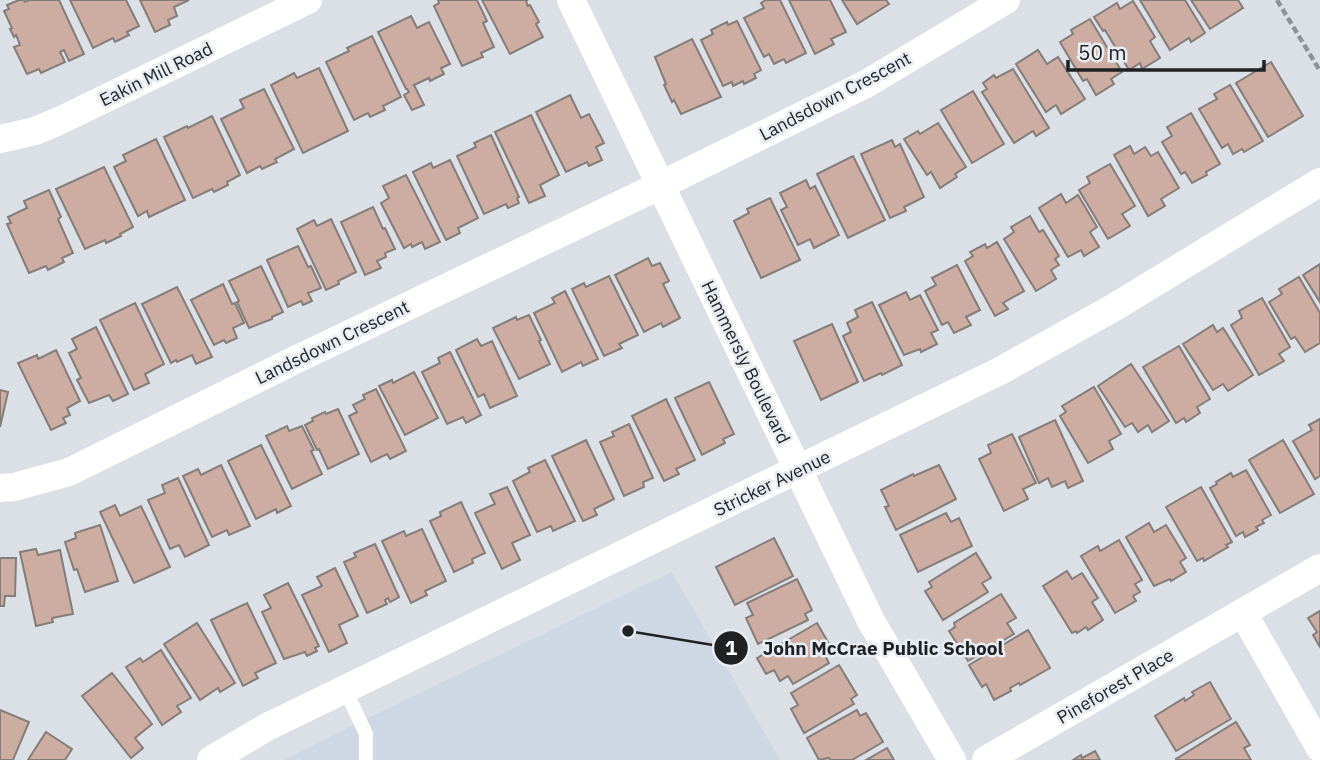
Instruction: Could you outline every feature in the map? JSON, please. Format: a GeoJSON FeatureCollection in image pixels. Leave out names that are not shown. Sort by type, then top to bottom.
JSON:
{"type":"FeatureCollection","features":[{"type":"Feature","properties":{"kind":"street","name":"Eakin Mill Road"},"geometry":{"type":"LineString","coordinates":[[0,139],[35,131],[59,121],[308,0]]}},
{"type":"Feature","properties":{"kind":"street"},"geometry":{"type":"LineString","coordinates":[[571,0],[661,185]]}},
{"type":"Feature","properties":{"kind":"street","name":"Landsdown Crescent"},"geometry":{"type":"LineString","coordinates":[[0,488],[14,487],[69,472],[661,185],[866,84],[1006,0]]}},
{"type":"Feature","properties":{"kind":"street","name":"Stricker Avenue"},"geometry":{"type":"LineString","coordinates":[[211,760],[267,727],[1000,371],[1113,308],[1320,182]]}},
{"type":"Feature","properties":{"kind":"street","name":"Hammersly Boulevard"},"geometry":{"type":"LineString","coordinates":[[661,185],[871,621],[952,760]]}},
{"type":"Feature","properties":{"kind":"street","name":"Pineforest Place"},"geometry":{"type":"LineString","coordinates":[[986,760],[1320,568]]}},
{"type":"Feature","properties":{"kind":"street"},"geometry":{"type":"LineString","coordinates":[[1243,613],[1320,748]]}},
{"type":"Feature","properties":{"kind":"lane"},"geometry":{"type":"LineString","coordinates":[[345,689],[366,734],[366,760]]}},
{"type":"Feature","properties":{"kind":"path"},"geometry":{"type":"LineString","coordinates":[[1277,0],[1320,71]]}},
{"type":"Feature","properties":{"kind":"shaded area"},"geometry":{"type":"Polygon","coordinates":[[[672,572],[780,760],[283,760],[343,730],[672,572]]]}},
{"type":"Feature","properties":{"kind":"building"},"geometry":{"type":"Polygon","coordinates":[[[19,0],[59,0],[84,54],[69,61],[64,50],[60,52],[65,62],[41,73],[39,69],[27,74],[14,47],[20,45],[10,29],[12,28],[4,11],[9,9],[7,5],[19,0]]]}},
{"type":"Feature","properties":{"kind":"building"},"geometry":{"type":"Polygon","coordinates":[[[70,0],[126,0],[139,26],[115,42],[113,38],[93,48],[70,0]]]}},
{"type":"Feature","properties":{"kind":"building"},"geometry":{"type":"Polygon","coordinates":[[[140,0],[189,0],[174,7],[177,16],[168,20],[170,25],[155,32],[140,0]]]}},
{"type":"Feature","properties":{"kind":"building"},"geometry":{"type":"Polygon","coordinates":[[[438,0],[477,0],[487,21],[483,23],[494,47],[481,53],[483,57],[462,66],[434,6],[439,3],[438,0]]]}},
{"type":"Feature","properties":{"kind":"building"},"geometry":{"type":"Polygon","coordinates":[[[482,0],[528,0],[528,6],[530,5],[539,22],[536,24],[543,37],[510,54],[482,0]]]}},
{"type":"Feature","properties":{"kind":"building"},"geometry":{"type":"Polygon","coordinates":[[[766,0],[780,0],[806,53],[786,63],[784,59],[774,64],[769,54],[764,57],[744,18],[764,8],[761,3],[766,0]]]}},
{"type":"Feature","properties":{"kind":"building"},"geometry":{"type":"Polygon","coordinates":[[[789,0],[830,0],[846,32],[831,39],[834,44],[815,54],[789,0]]]}},
{"type":"Feature","properties":{"kind":"building"},"geometry":{"type":"Polygon","coordinates":[[[842,0],[886,0],[889,4],[857,24],[842,0]]]}},
{"type":"Feature","properties":{"kind":"building"},"geometry":{"type":"Polygon","coordinates":[[[1140,0],[1185,0],[1205,33],[1191,42],[1189,38],[1170,50],[1140,0]]]}},
{"type":"Feature","properties":{"kind":"building"},"geometry":{"type":"Polygon","coordinates":[[[1191,0],[1238,0],[1243,8],[1210,29],[1191,0]]]}},
{"type":"Feature","properties":{"kind":"building"},"geometry":{"type":"Polygon","coordinates":[[[1133,1],[1155,37],[1150,41],[1160,58],[1142,69],[1140,63],[1129,70],[1094,17],[1117,3],[1120,9],[1133,1]]]}},
{"type":"Feature","properties":{"kind":"building"},"geometry":{"type":"Polygon","coordinates":[[[411,16],[417,28],[429,22],[450,64],[441,68],[444,74],[414,85],[424,105],[412,110],[404,95],[409,92],[378,32],[411,16]]]}},
{"type":"Feature","properties":{"kind":"building"},"geometry":{"type":"Polygon","coordinates":[[[1090,19],[1122,72],[1111,79],[1114,84],[1096,95],[1087,79],[1083,81],[1060,42],[1073,34],[1071,30],[1090,19]]]}},
{"type":"Feature","properties":{"kind":"building"},"geometry":{"type":"Polygon","coordinates":[[[737,21],[761,70],[754,74],[756,78],[744,84],[743,81],[733,86],[732,82],[723,86],[701,40],[713,34],[711,30],[727,22],[728,25],[737,21]]]}},
{"type":"Feature","properties":{"kind":"building"},"geometry":{"type":"Polygon","coordinates":[[[372,36],[401,97],[383,106],[385,110],[370,117],[368,113],[354,120],[326,62],[372,36]]]}},
{"type":"Feature","properties":{"kind":"building"},"geometry":{"type":"Polygon","coordinates":[[[692,39],[721,97],[681,114],[664,85],[666,84],[655,57],[692,39]]]}},
{"type":"Feature","properties":{"kind":"building"},"geometry":{"type":"Polygon","coordinates":[[[1038,50],[1047,64],[1058,57],[1085,99],[1061,114],[1056,105],[1046,112],[1016,64],[1038,50]]]}},
{"type":"Feature","properties":{"kind":"building"},"geometry":{"type":"Polygon","coordinates":[[[1271,62],[1303,116],[1268,137],[1236,83],[1271,62]]]}},
{"type":"Feature","properties":{"kind":"building"},"geometry":{"type":"Polygon","coordinates":[[[319,68],[348,131],[303,153],[271,85],[294,73],[297,78],[319,68]]]}},
{"type":"Feature","properties":{"kind":"building"},"geometry":{"type":"Polygon","coordinates":[[[1013,69],[1049,128],[1036,136],[1033,131],[1014,143],[982,92],[987,89],[983,83],[994,75],[996,78],[1013,69]]]}},
{"type":"Feature","properties":{"kind":"building"},"geometry":{"type":"Polygon","coordinates":[[[1230,85],[1263,141],[1244,152],[1242,149],[1233,154],[1228,144],[1222,148],[1199,109],[1217,99],[1214,94],[1230,85]]]}},
{"type":"Feature","properties":{"kind":"building"},"geometry":{"type":"Polygon","coordinates":[[[264,89],[294,149],[275,159],[277,162],[247,173],[221,119],[244,108],[240,100],[264,89]]]}},
{"type":"Feature","properties":{"kind":"building"},"geometry":{"type":"Polygon","coordinates":[[[973,91],[1004,144],[972,163],[941,110],[973,91]]]}},
{"type":"Feature","properties":{"kind":"building"},"geometry":{"type":"Polygon","coordinates":[[[570,95],[581,118],[589,114],[604,143],[596,147],[602,160],[589,166],[587,162],[566,172],[536,112],[570,95]]]}},
{"type":"Feature","properties":{"kind":"building"},"geometry":{"type":"Polygon","coordinates":[[[1191,113],[1220,164],[1192,183],[1185,172],[1181,174],[1162,142],[1172,136],[1167,127],[1191,113]]]}},
{"type":"Feature","properties":{"kind":"building"},"geometry":{"type":"Polygon","coordinates":[[[531,115],[559,175],[540,185],[545,196],[529,203],[495,132],[531,115]]]}},
{"type":"Feature","properties":{"kind":"building"},"geometry":{"type":"Polygon","coordinates":[[[212,116],[240,175],[214,192],[212,189],[193,198],[164,137],[212,116]]]}},
{"type":"Feature","properties":{"kind":"building"},"geometry":{"type":"Polygon","coordinates":[[[938,123],[966,167],[955,174],[957,177],[940,188],[931,172],[927,175],[904,139],[918,131],[920,134],[938,123]]]}},
{"type":"Feature","properties":{"kind":"building"},"geometry":{"type":"Polygon","coordinates":[[[491,135],[519,197],[519,203],[508,208],[506,204],[484,214],[457,156],[476,147],[474,143],[491,135]]]}},
{"type":"Feature","properties":{"kind":"building"},"geometry":{"type":"Polygon","coordinates":[[[156,139],[185,200],[149,217],[147,211],[138,216],[114,167],[126,161],[123,155],[156,139]]]}},
{"type":"Feature","properties":{"kind":"building"},"geometry":{"type":"Polygon","coordinates":[[[892,140],[895,147],[900,144],[924,197],[904,207],[906,211],[890,218],[861,154],[892,140]]]}},
{"type":"Feature","properties":{"kind":"building"},"geometry":{"type":"Polygon","coordinates":[[[1130,146],[1134,154],[1145,147],[1151,156],[1158,152],[1179,188],[1161,199],[1165,206],[1148,216],[1114,155],[1130,146]]]}},
{"type":"Feature","properties":{"kind":"building"},"geometry":{"type":"Polygon","coordinates":[[[853,156],[885,220],[848,238],[817,174],[853,156]]]}},
{"type":"Feature","properties":{"kind":"building"},"geometry":{"type":"Polygon","coordinates":[[[450,160],[478,218],[458,228],[460,233],[446,240],[413,172],[431,163],[433,168],[450,160]]]}},
{"type":"Feature","properties":{"kind":"building"},"geometry":{"type":"Polygon","coordinates":[[[1110,164],[1135,206],[1122,214],[1130,226],[1108,239],[1079,190],[1090,183],[1087,177],[1110,164]]]}},
{"type":"Feature","properties":{"kind":"building"},"geometry":{"type":"Polygon","coordinates":[[[104,167],[133,227],[106,243],[105,240],[85,249],[56,189],[104,167]]]}},
{"type":"Feature","properties":{"kind":"building"},"geometry":{"type":"Polygon","coordinates":[[[406,175],[440,242],[425,249],[422,242],[404,248],[381,203],[389,198],[383,186],[406,175]]]}},
{"type":"Feature","properties":{"kind":"building"},"geometry":{"type":"Polygon","coordinates":[[[806,180],[810,189],[815,186],[839,235],[814,248],[810,239],[798,245],[781,210],[787,207],[780,193],[806,180]]]}},
{"type":"Feature","properties":{"kind":"building"},"geometry":{"type":"Polygon","coordinates":[[[49,190],[73,253],[62,258],[64,262],[48,270],[46,266],[29,273],[7,224],[11,223],[8,217],[27,208],[24,201],[49,190]]]}},
{"type":"Feature","properties":{"kind":"building"},"geometry":{"type":"Polygon","coordinates":[[[1061,194],[1066,203],[1078,195],[1097,227],[1090,232],[1099,247],[1084,256],[1081,250],[1068,257],[1039,208],[1061,194]]]}},
{"type":"Feature","properties":{"kind":"building"},"geometry":{"type":"Polygon","coordinates":[[[770,198],[800,260],[761,278],[734,221],[749,213],[747,209],[770,198]]]}},
{"type":"Feature","properties":{"kind":"building"},"geometry":{"type":"Polygon","coordinates":[[[373,207],[395,249],[385,253],[386,257],[377,261],[381,268],[365,275],[341,222],[373,207]]]}},
{"type":"Feature","properties":{"kind":"building"},"geometry":{"type":"Polygon","coordinates":[[[1030,216],[1039,232],[1043,230],[1059,256],[1055,259],[1059,265],[1051,270],[1056,279],[1036,291],[1004,239],[1014,232],[1011,227],[1030,216]]]}},
{"type":"Feature","properties":{"kind":"building"},"geometry":{"type":"Polygon","coordinates":[[[331,219],[356,272],[326,290],[297,229],[314,220],[317,226],[331,219]]]}},
{"type":"Feature","properties":{"kind":"building"},"geometry":{"type":"Polygon","coordinates":[[[997,242],[1024,291],[1003,303],[1008,309],[995,316],[965,261],[973,256],[970,252],[985,244],[987,248],[997,242]]]}},
{"type":"Feature","properties":{"kind":"building"},"geometry":{"type":"Polygon","coordinates":[[[298,246],[321,288],[308,293],[312,301],[303,305],[301,301],[288,307],[267,260],[298,246]]]}},
{"type":"Feature","properties":{"kind":"building"},"geometry":{"type":"Polygon","coordinates":[[[648,258],[652,266],[660,263],[669,281],[663,284],[680,318],[663,327],[661,323],[644,332],[615,275],[648,258]]]}},
{"type":"Feature","properties":{"kind":"building"},"geometry":{"type":"Polygon","coordinates":[[[1320,264],[1320,302],[1303,275],[1320,264]]]}},
{"type":"Feature","properties":{"kind":"building"},"geometry":{"type":"Polygon","coordinates":[[[957,265],[980,310],[966,317],[971,325],[954,333],[948,322],[942,325],[925,291],[936,285],[932,278],[957,265]]]}},
{"type":"Feature","properties":{"kind":"building"},"geometry":{"type":"Polygon","coordinates":[[[261,266],[283,312],[249,328],[229,281],[261,266]]]}},
{"type":"Feature","properties":{"kind":"building"},"geometry":{"type":"Polygon","coordinates":[[[609,276],[638,335],[619,344],[622,348],[604,356],[572,289],[584,283],[586,287],[609,276]]]}},
{"type":"Feature","properties":{"kind":"building"},"geometry":{"type":"Polygon","coordinates":[[[1299,277],[1320,313],[1320,343],[1305,352],[1295,337],[1291,339],[1269,302],[1282,294],[1279,289],[1299,277]]]}},
{"type":"Feature","properties":{"kind":"building"},"geometry":{"type":"Polygon","coordinates":[[[223,284],[244,323],[233,328],[237,338],[214,345],[191,300],[223,284]]]}},
{"type":"Feature","properties":{"kind":"building"},"geometry":{"type":"Polygon","coordinates":[[[177,287],[212,357],[196,364],[192,355],[171,363],[142,304],[177,287]]]}},
{"type":"Feature","properties":{"kind":"building"},"geometry":{"type":"Polygon","coordinates":[[[565,291],[598,359],[583,366],[581,362],[562,372],[534,313],[555,303],[552,298],[565,291]]]}},
{"type":"Feature","properties":{"kind":"building"},"geometry":{"type":"Polygon","coordinates":[[[906,292],[910,300],[920,295],[938,330],[931,333],[937,344],[921,352],[920,349],[904,355],[879,305],[906,292]]]}},
{"type":"Feature","properties":{"kind":"building"},"geometry":{"type":"Polygon","coordinates":[[[1262,298],[1290,347],[1279,354],[1284,361],[1259,375],[1231,325],[1242,318],[1239,311],[1262,298]]]}},
{"type":"Feature","properties":{"kind":"building"},"geometry":{"type":"Polygon","coordinates":[[[872,302],[902,365],[864,381],[843,336],[851,332],[847,323],[858,317],[855,310],[872,302]]]}},
{"type":"Feature","properties":{"kind":"building"},"geometry":{"type":"Polygon","coordinates":[[[135,303],[164,364],[145,374],[149,383],[134,390],[100,320],[135,303]]]}},
{"type":"Feature","properties":{"kind":"building"},"geometry":{"type":"Polygon","coordinates":[[[529,315],[550,364],[519,379],[493,328],[516,317],[517,320],[529,315]]]}},
{"type":"Feature","properties":{"kind":"building"},"geometry":{"type":"Polygon","coordinates":[[[832,324],[858,382],[821,400],[794,341],[832,324]]]}},
{"type":"Feature","properties":{"kind":"building"},"geometry":{"type":"Polygon","coordinates":[[[1213,325],[1217,332],[1223,328],[1253,375],[1228,391],[1223,384],[1213,390],[1183,344],[1213,325]]]}},
{"type":"Feature","properties":{"kind":"building"},"geometry":{"type":"Polygon","coordinates":[[[96,327],[128,394],[113,401],[109,395],[89,403],[77,380],[81,378],[69,353],[77,349],[72,339],[96,327]]]}},
{"type":"Feature","properties":{"kind":"building"},"geometry":{"type":"Polygon","coordinates":[[[477,339],[481,346],[492,341],[517,396],[490,408],[484,394],[478,397],[456,350],[477,339]]]}},
{"type":"Feature","properties":{"kind":"building"},"geometry":{"type":"Polygon","coordinates":[[[1179,346],[1210,399],[1197,407],[1200,413],[1186,422],[1184,418],[1176,423],[1143,367],[1179,346]]]}},
{"type":"Feature","properties":{"kind":"building"},"geometry":{"type":"Polygon","coordinates":[[[56,350],[80,401],[67,408],[70,415],[63,418],[66,423],[51,430],[18,363],[37,355],[38,359],[56,350]]]}},
{"type":"Feature","properties":{"kind":"building"},"geometry":{"type":"Polygon","coordinates":[[[450,352],[481,415],[466,423],[463,417],[447,424],[422,372],[440,363],[438,358],[450,352]]]}},
{"type":"Feature","properties":{"kind":"building"},"geometry":{"type":"Polygon","coordinates":[[[1131,364],[1169,421],[1152,432],[1148,425],[1138,432],[1132,423],[1125,427],[1098,386],[1131,364]]]}},
{"type":"Feature","properties":{"kind":"building"},"geometry":{"type":"Polygon","coordinates":[[[414,372],[438,418],[405,435],[379,386],[392,380],[393,383],[414,372]]]}},
{"type":"Feature","properties":{"kind":"building"},"geometry":{"type":"Polygon","coordinates":[[[709,382],[734,434],[723,439],[725,443],[702,455],[675,398],[709,382]]]}},
{"type":"Feature","properties":{"kind":"building"},"geometry":{"type":"Polygon","coordinates":[[[1094,387],[1121,434],[1109,441],[1113,449],[1088,463],[1060,416],[1066,412],[1062,406],[1094,387]]]}},
{"type":"Feature","properties":{"kind":"building"},"geometry":{"type":"Polygon","coordinates":[[[376,389],[406,451],[390,459],[387,454],[371,462],[349,416],[357,412],[353,405],[365,399],[363,395],[376,389]]]}},
{"type":"Feature","properties":{"kind":"building"},"geometry":{"type":"Polygon","coordinates":[[[0,390],[8,392],[0,427],[0,390]]]}},
{"type":"Feature","properties":{"kind":"building"},"geometry":{"type":"Polygon","coordinates":[[[666,399],[695,460],[676,469],[679,474],[664,481],[632,416],[666,399]]]}},
{"type":"Feature","properties":{"kind":"building"},"geometry":{"type":"Polygon","coordinates":[[[338,409],[359,454],[328,469],[305,425],[313,421],[312,418],[338,409]]]}},
{"type":"Feature","properties":{"kind":"building"},"geometry":{"type":"Polygon","coordinates":[[[1320,419],[1320,476],[1315,479],[1293,441],[1312,430],[1309,425],[1320,419]]]}},
{"type":"Feature","properties":{"kind":"building"},"geometry":{"type":"Polygon","coordinates":[[[1055,420],[1083,481],[1068,488],[1065,481],[1052,487],[1048,478],[1039,483],[1019,437],[1055,420]]]}},
{"type":"Feature","properties":{"kind":"building"},"geometry":{"type":"Polygon","coordinates":[[[629,424],[653,478],[643,482],[644,487],[624,496],[600,442],[614,436],[612,432],[629,424]]]}},
{"type":"Feature","properties":{"kind":"building"},"geometry":{"type":"Polygon","coordinates":[[[287,426],[289,431],[302,426],[322,474],[292,489],[266,436],[287,426]]]}},
{"type":"Feature","properties":{"kind":"building"},"geometry":{"type":"Polygon","coordinates":[[[1012,434],[1036,483],[1023,489],[1028,499],[1004,511],[979,459],[991,453],[988,445],[1012,434]]]}},
{"type":"Feature","properties":{"kind":"building"},"geometry":{"type":"Polygon","coordinates":[[[586,440],[614,499],[594,509],[597,515],[583,521],[552,456],[586,440]]]}},
{"type":"Feature","properties":{"kind":"building"},"geometry":{"type":"Polygon","coordinates":[[[1283,440],[1314,494],[1280,513],[1249,460],[1283,440]]]}},
{"type":"Feature","properties":{"kind":"building"},"geometry":{"type":"Polygon","coordinates":[[[261,445],[291,506],[277,513],[276,509],[256,519],[228,461],[261,445]]]}},
{"type":"Feature","properties":{"kind":"building"},"geometry":{"type":"Polygon","coordinates":[[[545,460],[575,521],[553,531],[551,526],[537,532],[513,481],[530,472],[528,468],[545,460]]]}},
{"type":"Feature","properties":{"kind":"building"},"geometry":{"type":"Polygon","coordinates":[[[221,465],[250,526],[229,535],[227,530],[212,537],[183,476],[198,469],[201,475],[221,465]]]}},
{"type":"Feature","properties":{"kind":"building"},"geometry":{"type":"Polygon","coordinates":[[[939,465],[956,499],[896,530],[885,507],[889,506],[881,490],[939,465]]]}},
{"type":"Feature","properties":{"kind":"building"},"geometry":{"type":"Polygon","coordinates":[[[1246,470],[1271,515],[1262,520],[1264,523],[1256,527],[1258,530],[1245,537],[1243,532],[1236,536],[1210,488],[1231,473],[1233,477],[1246,470]]]}},
{"type":"Feature","properties":{"kind":"building"},"geometry":{"type":"Polygon","coordinates":[[[178,478],[209,545],[185,557],[179,545],[170,549],[148,500],[165,493],[162,485],[178,478]]]}},
{"type":"Feature","properties":{"kind":"building"},"geometry":{"type":"Polygon","coordinates":[[[507,487],[530,535],[512,543],[520,560],[502,569],[475,513],[495,504],[490,494],[507,487]]]}},
{"type":"Feature","properties":{"kind":"building"},"geometry":{"type":"Polygon","coordinates":[[[1201,487],[1232,542],[1204,561],[1203,558],[1197,561],[1166,507],[1201,487]]]}},
{"type":"Feature","properties":{"kind":"building"},"geometry":{"type":"Polygon","coordinates":[[[461,502],[485,553],[472,559],[473,563],[454,572],[430,521],[441,516],[440,512],[461,502]]]}},
{"type":"Feature","properties":{"kind":"building"},"geometry":{"type":"Polygon","coordinates":[[[115,505],[120,516],[141,506],[170,567],[134,583],[100,512],[115,505]]]}},
{"type":"Feature","properties":{"kind":"building"},"geometry":{"type":"Polygon","coordinates":[[[946,513],[951,522],[959,518],[972,546],[918,572],[900,535],[946,513]]]}},
{"type":"Feature","properties":{"kind":"building"},"geometry":{"type":"Polygon","coordinates":[[[1149,523],[1154,532],[1166,525],[1186,558],[1180,562],[1186,572],[1171,581],[1170,579],[1154,586],[1126,537],[1149,523]]]}},
{"type":"Feature","properties":{"kind":"building"},"geometry":{"type":"Polygon","coordinates":[[[100,525],[118,581],[85,592],[65,542],[76,538],[75,533],[100,525]]]}},
{"type":"Feature","properties":{"kind":"building"},"geometry":{"type":"Polygon","coordinates":[[[422,529],[446,581],[425,591],[427,595],[411,603],[382,541],[404,531],[406,536],[422,529]]]}},
{"type":"Feature","properties":{"kind":"building"},"geometry":{"type":"Polygon","coordinates":[[[774,538],[793,576],[735,605],[716,567],[774,538]]]}},
{"type":"Feature","properties":{"kind":"building"},"geometry":{"type":"Polygon","coordinates":[[[1119,540],[1142,580],[1135,584],[1140,592],[1133,596],[1136,601],[1115,613],[1081,556],[1098,546],[1100,551],[1119,540]]]}},
{"type":"Feature","properties":{"kind":"building"},"geometry":{"type":"Polygon","coordinates":[[[375,544],[399,597],[390,602],[388,598],[385,600],[387,604],[367,613],[344,562],[356,557],[354,553],[375,544]]]}},
{"type":"Feature","properties":{"kind":"building"},"geometry":{"type":"Polygon","coordinates":[[[36,549],[38,555],[60,550],[73,614],[52,618],[53,622],[36,626],[20,552],[36,549]]]}},
{"type":"Feature","properties":{"kind":"building"},"geometry":{"type":"Polygon","coordinates":[[[976,553],[991,578],[982,583],[988,592],[943,620],[925,591],[932,587],[929,582],[976,553]]]}},
{"type":"Feature","properties":{"kind":"building"},"geometry":{"type":"Polygon","coordinates":[[[0,558],[16,558],[15,596],[5,596],[4,606],[0,606],[0,558]]]}},
{"type":"Feature","properties":{"kind":"building"},"geometry":{"type":"Polygon","coordinates":[[[335,568],[358,616],[339,625],[347,643],[329,652],[302,595],[322,586],[317,577],[335,568]]]}},
{"type":"Feature","properties":{"kind":"building"},"geometry":{"type":"Polygon","coordinates":[[[1067,571],[1072,579],[1082,573],[1098,598],[1092,602],[1103,620],[1088,630],[1086,627],[1077,633],[1072,633],[1043,586],[1067,571]]]}},
{"type":"Feature","properties":{"kind":"building"},"geometry":{"type":"Polygon","coordinates":[[[797,579],[812,610],[805,614],[808,620],[758,644],[746,618],[753,615],[747,603],[797,579]]]}},
{"type":"Feature","properties":{"kind":"building"},"geometry":{"type":"Polygon","coordinates":[[[288,583],[319,646],[315,648],[317,651],[307,656],[305,652],[284,659],[262,612],[271,608],[264,595],[288,583]]]}},
{"type":"Feature","properties":{"kind":"building"},"geometry":{"type":"Polygon","coordinates":[[[1001,594],[1016,618],[1007,623],[1014,634],[968,661],[949,631],[955,627],[954,623],[1001,594]]]}},
{"type":"Feature","properties":{"kind":"building"},"geometry":{"type":"Polygon","coordinates":[[[247,603],[276,663],[255,673],[258,678],[243,686],[211,620],[247,603]]]}},
{"type":"Feature","properties":{"kind":"building"},"geometry":{"type":"Polygon","coordinates":[[[1320,611],[1320,647],[1313,635],[1317,632],[1308,618],[1320,611]]]}},
{"type":"Feature","properties":{"kind":"building"},"geometry":{"type":"Polygon","coordinates":[[[197,623],[235,683],[220,692],[218,688],[200,700],[164,644],[197,623]]]}},
{"type":"Feature","properties":{"kind":"building"},"geometry":{"type":"Polygon","coordinates":[[[817,623],[828,642],[820,646],[829,663],[793,684],[788,676],[780,681],[774,670],[766,674],[757,658],[817,623]]]}},
{"type":"Feature","properties":{"kind":"building"},"geometry":{"type":"Polygon","coordinates":[[[1028,630],[1050,668],[1010,688],[1011,691],[994,700],[986,684],[982,687],[969,665],[1028,630]]]}},
{"type":"Feature","properties":{"kind":"building"},"geometry":{"type":"Polygon","coordinates":[[[161,650],[191,698],[177,706],[181,712],[162,725],[126,667],[140,658],[143,662],[161,650]]]}},
{"type":"Feature","properties":{"kind":"building"},"geometry":{"type":"Polygon","coordinates":[[[839,665],[857,695],[851,699],[854,704],[804,733],[791,709],[798,705],[791,693],[839,665]]]}},
{"type":"Feature","properties":{"kind":"building"},"geometry":{"type":"Polygon","coordinates":[[[112,673],[152,724],[135,738],[143,748],[131,758],[82,696],[112,673]]]}},
{"type":"Feature","properties":{"kind":"building"},"geometry":{"type":"Polygon","coordinates":[[[1210,682],[1231,719],[1176,751],[1155,716],[1184,698],[1185,701],[1194,695],[1192,692],[1210,682]]]}},
{"type":"Feature","properties":{"kind":"building"},"geometry":{"type":"Polygon","coordinates":[[[0,710],[29,722],[13,760],[0,760],[0,710]]]}},
{"type":"Feature","properties":{"kind":"building"},"geometry":{"type":"Polygon","coordinates":[[[857,710],[860,716],[866,713],[883,742],[852,760],[819,760],[807,738],[857,710]]]}},
{"type":"Feature","properties":{"kind":"building"},"geometry":{"type":"Polygon","coordinates":[[[1236,722],[1250,745],[1244,748],[1251,760],[1176,759],[1236,722]]]}},
{"type":"Feature","properties":{"kind":"building"},"geometry":{"type":"Polygon","coordinates":[[[46,732],[72,749],[65,760],[28,760],[46,732]]]}},
{"type":"Feature","properties":{"kind":"building"},"geometry":{"type":"Polygon","coordinates":[[[887,748],[894,760],[866,760],[887,748]]]}},
{"type":"Feature","properties":{"kind":"building"},"geometry":{"type":"Polygon","coordinates":[[[1095,751],[1100,760],[1073,760],[1081,755],[1082,758],[1095,751]]]}},
{"type":"Feature","properties":{"kind":"place","name":"John McCrae Public School"},"geometry":{"type":"Point","coordinates":[628,631]}}]}
